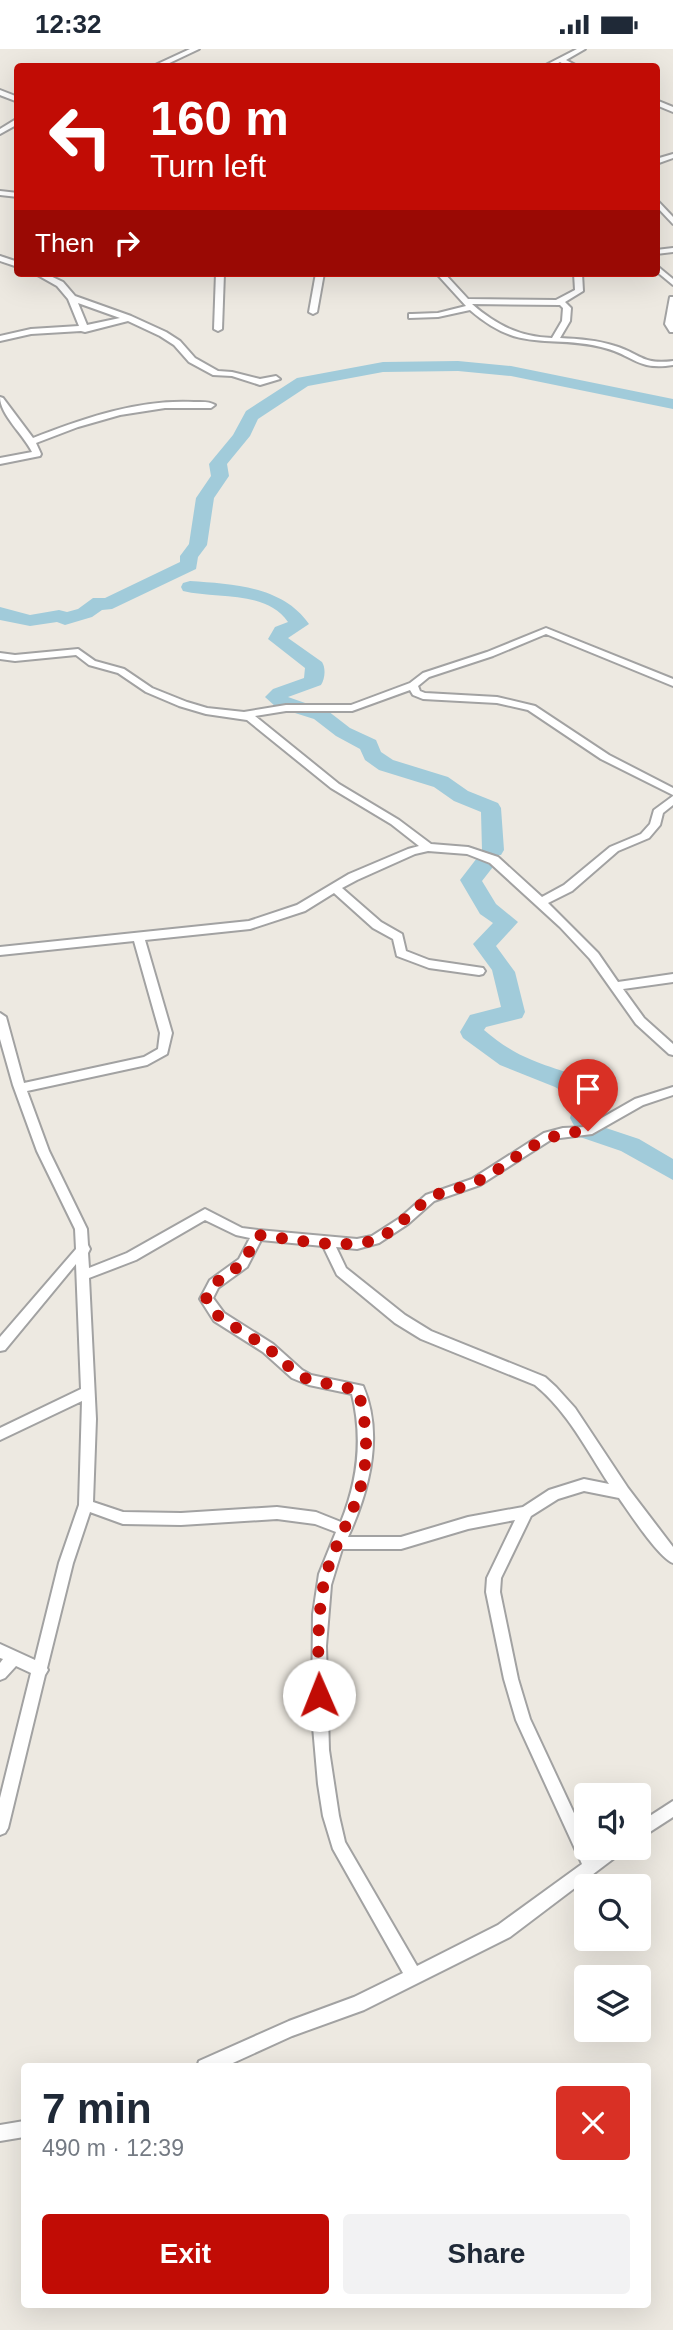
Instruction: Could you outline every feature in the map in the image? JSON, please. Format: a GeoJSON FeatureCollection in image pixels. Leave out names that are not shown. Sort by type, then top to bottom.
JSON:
{"type":"FeatureCollection","features":[{"type":"Feature","properties":{"kind":"street"},"geometry":{"type":"LineString","coordinates":[[163,63],[196,49]]}},
{"type":"Feature","properties":{"kind":"street"},"geometry":{"type":"LineString","coordinates":[[552,63],[582,49]]}},
{"type":"Feature","properties":{"kind":"street"},"geometry":{"type":"LineString","coordinates":[[559,59],[568,63]]}},
{"type":"Feature","properties":{"kind":"street"},"geometry":{"type":"LineString","coordinates":[[661,215],[673,222]]}},
{"type":"Feature","properties":{"kind":"street"},"geometry":{"type":"LineString","coordinates":[[660,271],[673,283]]}},
{"type":"Feature","properties":{"kind":"street"},"geometry":{"type":"LineString","coordinates":[[46,277],[60,284],[72,298],[85,330]]}},
{"type":"Feature","properties":{"kind":"street"},"geometry":{"type":"LineString","coordinates":[[218,328],[220,277]]}},
{"type":"Feature","properties":{"kind":"street"},"geometry":{"type":"LineString","coordinates":[[313,311],[319,277]]}},
{"type":"Feature","properties":{"kind":"street"},"geometry":{"type":"LineString","coordinates":[[444,277],[468,304],[501,331],[522,338],[606,345],[648,365],[673,363]]}},
{"type":"Feature","properties":{"kind":"street"},"geometry":{"type":"LineString","coordinates":[[412,316],[438,315],[468,304],[559,302],[579,292],[578,277]]}},
{"type":"Feature","properties":{"kind":"street"},"geometry":{"type":"LineString","coordinates":[[72,298],[128,318],[172,340],[191,360],[216,373],[232,374],[260,382],[276,379]]}},
{"type":"Feature","properties":{"kind":"street"},"geometry":{"type":"LineString","coordinates":[[673,299],[668,324],[673,330]]}},
{"type":"Feature","properties":{"kind":"street"},"geometry":{"type":"LineString","coordinates":[[554,341],[566,321],[566,306],[559,302]]}},
{"type":"Feature","properties":{"kind":"street"},"geometry":{"type":"LineString","coordinates":[[0,339],[85,330],[128,318]]}},
{"type":"Feature","properties":{"kind":"street"},"geometry":{"type":"LineString","coordinates":[[0,400],[32,441],[37,454],[0,461]]}},
{"type":"Feature","properties":{"kind":"street"},"geometry":{"type":"LineString","coordinates":[[32,441],[115,414],[188,403],[211,405]]}},
{"type":"Feature","properties":{"kind":"street"},"geometry":{"type":"LineString","coordinates":[[0,656],[15,658],[78,652],[92,663],[121,671],[149,690],[183,704],[206,711],[244,715],[286,708],[352,708],[413,685],[426,675],[490,654],[546,631],[673,683]]}},
{"type":"Feature","properties":{"kind":"street"},"geometry":{"type":"LineString","coordinates":[[413,685],[415,693],[423,695],[497,700],[531,708],[606,757],[673,792]]}},
{"type":"Feature","properties":{"kind":"street"},"geometry":{"type":"LineString","coordinates":[[244,715],[335,786],[395,822],[428,847]]}},
{"type":"Feature","properties":{"kind":"street"},"geometry":{"type":"LineString","coordinates":[[542,901],[568,888],[614,849],[645,836],[655,825],[658,812],[673,799]]}},
{"type":"Feature","properties":{"kind":"street"},"geometry":{"type":"LineString","coordinates":[[658,812],[673,812]]}},
{"type":"Feature","properties":{"kind":"street"},"geometry":{"type":"LineString","coordinates":[[0,951],[250,925],[293,911],[412,851],[428,847],[485,855],[542,901],[594,956],[640,1021],[673,1051]]}},
{"type":"Feature","properties":{"kind":"street"},"geometry":{"type":"LineString","coordinates":[[335,888],[377,925],[398,937],[401,953],[409,958],[437,967],[479,971]]}},
{"type":"Feature","properties":{"kind":"street"},"geometry":{"type":"LineString","coordinates":[[21,1088],[147,1061],[163,1051],[166,1033],[138,936]]}},
{"type":"Feature","properties":{"kind":"street"},"geometry":{"type":"LineString","coordinates":[[615,986],[673,978]]}},
{"type":"Feature","properties":{"kind":"street"},"geometry":{"type":"LineString","coordinates":[[0,1017],[43,1153],[74,1209],[81,1229],[84,1249],[88,1392],[86,1505],[66,1563],[0,1828]]}},
{"type":"Feature","properties":{"kind":"street"},"geometry":{"type":"LineString","coordinates":[[84,1274],[107,1268],[147,1250],[205,1214],[240,1232],[258,1235],[357,1244],[375,1240],[404,1221],[430,1198],[476,1182],[548,1136],[563,1132],[588,1131],[639,1102],[673,1091]]}},
{"type":"Feature","properties":{"kind":"street"},"geometry":{"type":"LineString","coordinates":[[258,1235],[243,1263],[214,1284],[206,1299],[219,1317],[268,1348],[297,1374],[309,1380],[358,1390],[366,1422],[368,1443],[357,1499],[337,1543],[324,1582],[318,1646],[320,1720],[331,1821],[338,1844],[414,1976]]}},
{"type":"Feature","properties":{"kind":"street"},"geometry":{"type":"LineString","coordinates":[[327,1242],[341,1271],[400,1319],[426,1335],[540,1381],[557,1393],[568,1405],[624,1493],[673,1557]]}},
{"type":"Feature","properties":{"kind":"street"},"geometry":{"type":"LineString","coordinates":[[0,1346],[76,1255],[84,1249]]}},
{"type":"Feature","properties":{"kind":"street"},"geometry":{"type":"LineString","coordinates":[[0,1434],[88,1392]]}},
{"type":"Feature","properties":{"kind":"street"},"geometry":{"type":"LineString","coordinates":[[337,1543],[401,1543],[468,1523],[526,1512],[554,1494],[584,1485],[624,1493]]}},
{"type":"Feature","properties":{"kind":"street"},"geometry":{"type":"LineString","coordinates":[[86,1505],[123,1518],[181,1519],[277,1513],[316,1518],[344,1529]]}},
{"type":"Feature","properties":{"kind":"street"},"geometry":{"type":"LineString","coordinates":[[526,1512],[494,1579],[493,1592],[511,1679],[523,1720],[591,1866]]}},
{"type":"Feature","properties":{"kind":"street"},"geometry":{"type":"LineString","coordinates":[[0,1673],[7,1655],[41,1670]]}},
{"type":"Feature","properties":{"kind":"street"},"geometry":{"type":"LineString","coordinates":[[651,1824],[673,1808]]}},
{"type":"Feature","properties":{"kind":"street"},"geometry":{"type":"LineString","coordinates":[[214,2063],[289,2029],[358,2004],[504,1931],[599,1860]]}},
{"type":"Feature","properties":{"kind":"street"},"geometry":{"type":"LineString","coordinates":[[0,2133],[21,2130]]}},
{"type":"Feature","properties":{"kind":"waterway"},"geometry":{"type":"LineString","coordinates":[[0,613],[30,621],[59,616],[65,619],[85,613],[100,602],[105,605],[189,565],[189,556],[198,545],[205,498],[220,476],[218,464],[241,436],[252,415],[303,382],[383,367],[458,366],[511,371],[673,404]]}},
{"type":"Feature","properties":{"kind":"waterway"},"geometry":{"type":"LineString","coordinates":[[190,587],[251,594],[281,605],[292,613],[299,624],[282,631],[278,639],[315,666],[314,681],[275,697],[283,703],[321,715],[343,732],[369,745],[372,755],[386,765],[441,782],[461,796],[491,808],[493,850]]}},
{"type":"Feature","properties":{"kind":"waterway"},"geometry":{"type":"LineString","coordinates":[[485,863],[471,880],[488,909],[507,922],[484,944],[504,972],[514,1012],[478,1021],[471,1032],[509,1059],[563,1081],[588,1097],[582,1114],[588,1131],[630,1145],[673,1171]]}},
{"type":"Feature","properties":{"kind":"route"},"geometry":{"type":"LineString","coordinates":[[319,1695],[318,1646],[324,1582],[337,1543],[357,1499],[368,1443],[358,1390],[309,1380],[297,1374],[268,1348],[219,1317],[206,1299],[214,1284],[243,1263],[258,1235],[357,1244],[375,1240],[404,1221],[430,1198],[476,1182],[548,1136],[563,1132],[588,1131]]}}]}
